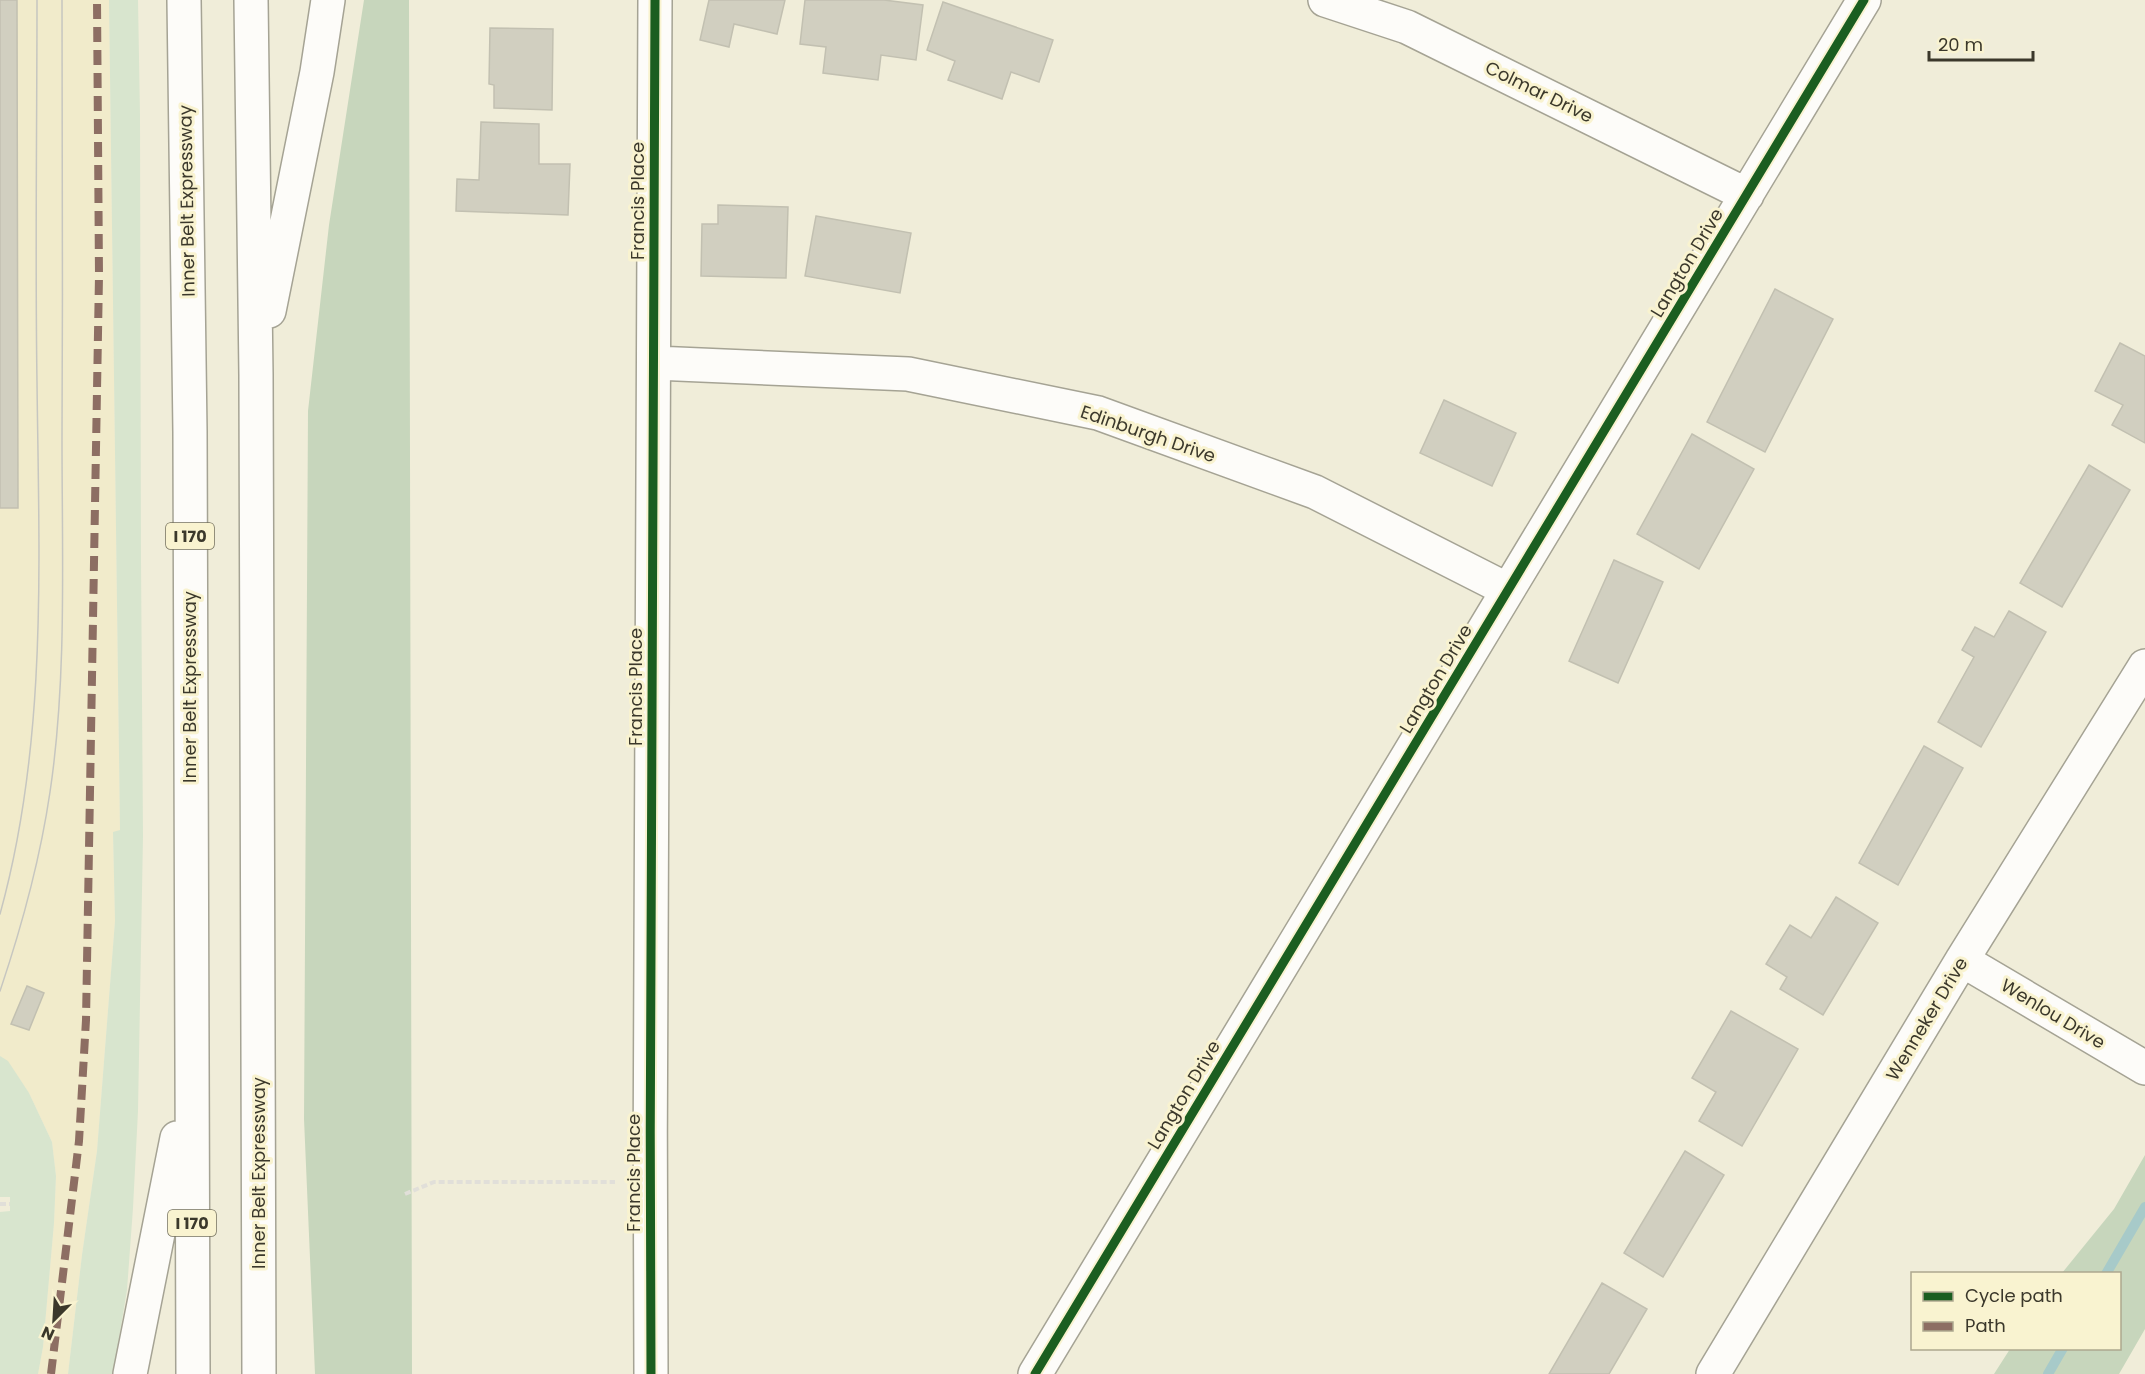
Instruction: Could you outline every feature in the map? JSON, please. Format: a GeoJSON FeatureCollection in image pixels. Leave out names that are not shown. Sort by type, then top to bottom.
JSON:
{"type":"FeatureCollection","features":[{"type":"Feature","properties":{"kind":"main road","name":"Inner Belt Expressway"},"geometry":{"type":"LineString","coordinates":[[184,0],[189,351],[193,1374]]}},
{"type":"Feature","properties":{"kind":"main road","name":"Inner Belt Expressway"},"geometry":{"type":"LineString","coordinates":[[251,0],[256,375],[260,1374]]}},
{"type":"Feature","properties":{"kind":"main road"},"geometry":{"type":"LineString","coordinates":[[256,375],[317,72],[328,0]]}},
{"type":"Feature","properties":{"kind":"main road","name":"Francis Place"},"geometry":{"type":"LineString","coordinates":[[651,1374],[655,0]]}},
{"type":"Feature","properties":{"kind":"main road","name":"Colmar Drive"},"geometry":{"type":"LineString","coordinates":[[1325,0],[1407,27],[1747,195]]}},
{"type":"Feature","properties":{"kind":"main road","name":"Langton Drive"},"geometry":{"type":"LineString","coordinates":[[1035,1374],[1864,0]]}},
{"type":"Feature","properties":{"kind":"main road","name":"Edinburgh Drive"},"geometry":{"type":"LineString","coordinates":[[655,363],[908,374],[1098,413],[1315,492],[1508,590]]}},
{"type":"Feature","properties":{"kind":"main road","name":"Wenneker Drive"},"geometry":{"type":"LineString","coordinates":[[1713,1374],[1962,960],[2145,666]]}},
{"type":"Feature","properties":{"kind":"main road","name":"Wenlou Drive"},"geometry":{"type":"LineString","coordinates":[[1962,960],[2145,1068]]}},
{"type":"Feature","properties":{"kind":"main road"},"geometry":{"type":"LineString","coordinates":[[130,1374],[191,1072]]}},
{"type":"Feature","properties":{"kind":"path"},"geometry":{"type":"LineString","coordinates":[[405,1194],[434,1182],[624,1182]]}},
{"type":"Feature","properties":{"kind":"path"},"geometry":{"type":"LineString","coordinates":[[0,1204],[10,1204]]}},
{"type":"Feature","properties":{"kind":"shaded area"},"geometry":{"type":"Polygon","coordinates":[[[0,0],[109,0],[120,830],[113,833],[115,921],[97,1151],[68,1374],[38,1374],[43,1347],[54,1223],[56,1176],[52,1142],[29,1093],[8,1062],[0,1056],[0,0]]]}},
{"type":"Feature","properties":{"kind":"green space"},"geometry":{"type":"Polygon","coordinates":[[[109,0],[138,0],[143,836],[138,1111],[127,1290],[113,1374],[68,1374],[97,1151],[115,921],[113,832],[120,830],[109,0]]]}},
{"type":"Feature","properties":{"kind":"green space"},"geometry":{"type":"Polygon","coordinates":[[[364,0],[409,0],[412,1374],[315,1374],[304,1119],[308,411],[329,225],[364,0]]]}},
{"type":"Feature","properties":{"kind":"green space"},"geometry":{"type":"Polygon","coordinates":[[[0,1056],[8,1061],[29,1093],[52,1142],[56,1176],[54,1223],[43,1347],[38,1374],[0,1374],[0,1212],[10,1211],[10,1197],[0,1197],[0,1056]]]}},
{"type":"Feature","properties":{"kind":"green space"},"geometry":{"type":"Polygon","coordinates":[[[2145,1155],[2145,1329],[2119,1374],[1994,1374],[2009,1350],[2121,1350],[2121,1272],[2063,1272],[2114,1209],[2145,1155]]]}},
{"type":"Feature","properties":{"kind":"building"},"geometry":{"type":"Polygon","coordinates":[[[0,0],[17,0],[18,508],[0,508],[0,0]]]}},
{"type":"Feature","properties":{"kind":"building"},"geometry":{"type":"Polygon","coordinates":[[[709,0],[785,0],[777,34],[734,24],[729,47],[700,40],[709,0]]]}},
{"type":"Feature","properties":{"kind":"building"},"geometry":{"type":"Polygon","coordinates":[[[805,0],[884,0],[923,5],[916,60],[881,55],[878,80],[823,73],[826,47],[800,44],[805,0]]]}},
{"type":"Feature","properties":{"kind":"building"},"geometry":{"type":"Polygon","coordinates":[[[943,2],[1053,40],[1039,82],[1011,72],[1002,99],[948,80],[955,61],[927,50],[943,2]]]}},
{"type":"Feature","properties":{"kind":"building"},"geometry":{"type":"Polygon","coordinates":[[[490,28],[553,29],[552,110],[494,108],[494,85],[489,84],[490,28]]]}},
{"type":"Feature","properties":{"kind":"building"},"geometry":{"type":"Polygon","coordinates":[[[481,122],[539,124],[539,164],[570,164],[568,215],[456,211],[457,179],[479,180],[481,122]]]}},
{"type":"Feature","properties":{"kind":"building"},"geometry":{"type":"Polygon","coordinates":[[[718,205],[788,207],[786,278],[701,276],[702,224],[718,224],[718,205]]]}},
{"type":"Feature","properties":{"kind":"building"},"geometry":{"type":"Polygon","coordinates":[[[816,216],[911,233],[900,293],[805,276],[816,216]]]}},
{"type":"Feature","properties":{"kind":"building"},"geometry":{"type":"Polygon","coordinates":[[[1775,289],[1833,319],[1765,452],[1707,422],[1775,289]]]}},
{"type":"Feature","properties":{"kind":"building"},"geometry":{"type":"Polygon","coordinates":[[[2120,343],[2145,356],[2145,443],[2112,425],[2123,405],[2095,391],[2120,343]]]}},
{"type":"Feature","properties":{"kind":"building"},"geometry":{"type":"Polygon","coordinates":[[[1444,400],[1516,433],[1492,486],[1420,453],[1444,400]]]}},
{"type":"Feature","properties":{"kind":"building"},"geometry":{"type":"Polygon","coordinates":[[[1692,434],[1754,469],[1699,569],[1637,534],[1692,434]]]}},
{"type":"Feature","properties":{"kind":"building"},"geometry":{"type":"Polygon","coordinates":[[[2089,465],[2130,490],[2062,607],[2020,583],[2089,465]]]}},
{"type":"Feature","properties":{"kind":"building"},"geometry":{"type":"Polygon","coordinates":[[[1614,560],[1663,582],[1618,683],[1569,661],[1614,560]]]}},
{"type":"Feature","properties":{"kind":"building"},"geometry":{"type":"Polygon","coordinates":[[[2009,611],[2046,632],[1981,747],[1938,722],[1974,657],[1962,650],[1975,627],[1994,637],[2009,611]]]}},
{"type":"Feature","properties":{"kind":"building"},"geometry":{"type":"Polygon","coordinates":[[[1924,746],[1963,768],[1898,885],[1859,863],[1924,746]]]}},
{"type":"Feature","properties":{"kind":"building"},"geometry":{"type":"Polygon","coordinates":[[[1836,897],[1878,923],[1823,1015],[1780,989],[1787,977],[1766,964],[1790,925],[1811,938],[1836,897]]]}},
{"type":"Feature","properties":{"kind":"building"},"geometry":{"type":"Polygon","coordinates":[[[27,986],[44,993],[29,1030],[11,1024],[27,986]]]}},
{"type":"Feature","properties":{"kind":"building"},"geometry":{"type":"Polygon","coordinates":[[[1731,1011],[1798,1049],[1742,1146],[1699,1121],[1716,1092],[1692,1078],[1731,1011]]]}},
{"type":"Feature","properties":{"kind":"building"},"geometry":{"type":"Polygon","coordinates":[[[1685,1151],[1724,1175],[1663,1277],[1624,1253],[1685,1151]]]}},
{"type":"Feature","properties":{"kind":"building"},"geometry":{"type":"Polygon","coordinates":[[[1602,1283],[1647,1309],[1609,1374],[1549,1374],[1602,1283]]]}},
{"type":"Feature","properties":{"kind":"waterway"},"geometry":{"type":"LineString","coordinates":[[2107,1272],[2145,1207]]}},
{"type":"Feature","properties":{"kind":"waterway"},"geometry":{"type":"LineString","coordinates":[[2048,1374],[2062,1350]]}},
{"type":"Feature","properties":{"kind":"tram line"},"geometry":{"type":"LineString","coordinates":[[0,914],[15,849],[26,783],[37,650],[39,583],[36,287],[37,0]]}},
{"type":"Feature","properties":{"kind":"tram line"},"geometry":{"type":"LineString","coordinates":[[0,991],[36,868],[50,792],[59,706],[63,573],[62,0]]}},
{"type":"Feature","properties":{"kind":"marked path"},"geometry":{"type":"LineString","coordinates":[[51,1374],[79,1141],[86,1020],[99,276],[97,0]]}},
{"type":"Feature","properties":{"kind":"cycle path"},"geometry":{"type":"LineString","coordinates":[[651,1374],[650,1030],[655,0]]}},
{"type":"Feature","properties":{"kind":"cycle path"},"geometry":{"type":"LineString","coordinates":[[1035,1374],[1864,0]]}}]}
